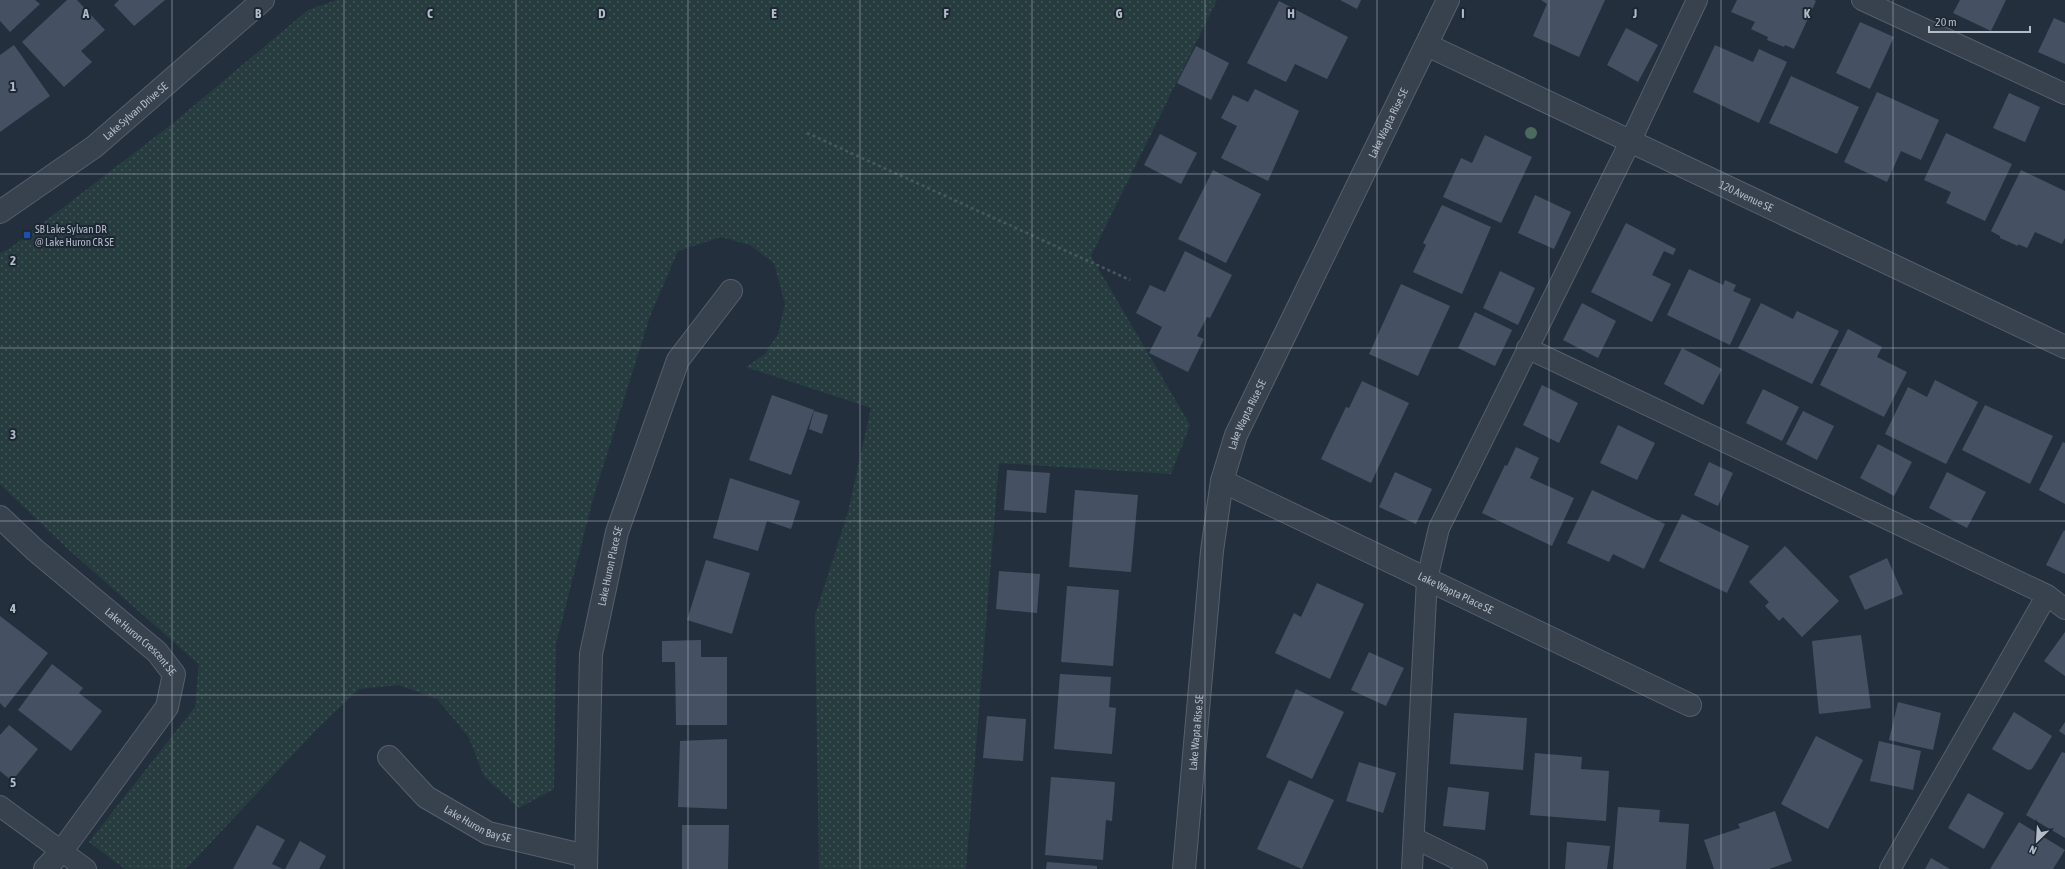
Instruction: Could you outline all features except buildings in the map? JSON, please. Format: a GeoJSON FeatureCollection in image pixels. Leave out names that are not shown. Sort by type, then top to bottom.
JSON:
{"type":"FeatureCollection","features":[{"type":"Feature","properties":{"kind":"street","name":"Lake Sylvan Drive SE"},"geometry":{"type":"LineString","coordinates":[[0,212],[94,148],[262,0]]}},
{"type":"Feature","properties":{"kind":"street","name":"Lake Wapta Rise SE"},"geometry":{"type":"LineString","coordinates":[[1184,869],[1211,559],[1222,481],[1236,435],[1448,0]]}},
{"type":"Feature","properties":{"kind":"street","name":"120 Avenue SE"},"geometry":{"type":"LineString","coordinates":[[1427,45],[1631,140],[2065,347]]}},
{"type":"Feature","properties":{"kind":"street","name":"Lake Huron Place SE"},"geometry":{"type":"LineString","coordinates":[[586,862],[591,654],[617,532],[678,360],[731,291]]}},
{"type":"Feature","properties":{"kind":"street","name":"Lake Wapta Place SE"},"geometry":{"type":"LineString","coordinates":[[1222,481],[1690,705]]}},
{"type":"Feature","properties":{"kind":"street","name":"Lake Huron Crescent SE"},"geometry":{"type":"LineString","coordinates":[[0,517],[35,550],[157,652],[174,674],[167,707],[61,852],[45,869]]}},
{"type":"Feature","properties":{"kind":"street","name":"Lake Huron Bay SE"},"geometry":{"type":"LineString","coordinates":[[388,757],[426,797],[488,833],[586,862]]}},
{"type":"Feature","properties":{"kind":"lane"},"geometry":{"type":"LineString","coordinates":[[1412,869],[1427,579],[1439,528],[1631,140],[1697,0]]}},
{"type":"Feature","properties":{"kind":"lane"},"geometry":{"type":"LineString","coordinates":[[1862,0],[2065,94]]}},
{"type":"Feature","properties":{"kind":"lane"},"geometry":{"type":"LineString","coordinates":[[1527,348],[2047,595],[2065,609]]}},
{"type":"Feature","properties":{"kind":"lane"},"geometry":{"type":"LineString","coordinates":[[1890,869],[2047,595]]}},
{"type":"Feature","properties":{"kind":"lane"},"geometry":{"type":"LineString","coordinates":[[0,806],[86,869]]}},
{"type":"Feature","properties":{"kind":"lane"},"geometry":{"type":"LineString","coordinates":[[1414,838],[1477,869]]}},
{"type":"Feature","properties":{"kind":"path"},"geometry":{"type":"LineString","coordinates":[[807,133],[1130,280]]}},
{"type":"Feature","properties":{"kind":"green space"},"geometry":{"type":"Polygon","coordinates":[[[336,0],[1217,0],[1091,256],[1190,425],[1171,474],[999,463],[966,869],[819,869],[815,615],[848,512],[871,408],[746,367],[765,354],[778,334],[785,304],[774,263],[750,245],[721,237],[678,251],[650,316],[593,499],[556,644],[554,789],[519,808],[484,776],[468,736],[437,699],[399,685],[359,689],[316,730],[186,869],[125,869],[89,842],[195,707],[199,664],[69,550],[0,484],[0,253],[9,249],[172,124],[308,10],[336,0]]]}},
{"type":"Feature","properties":{"kind":"place","name":"SB Lake Sylvan DR @ Lake Huron CR SE"},"geometry":{"type":"Point","coordinates":[27,235]}}]}
